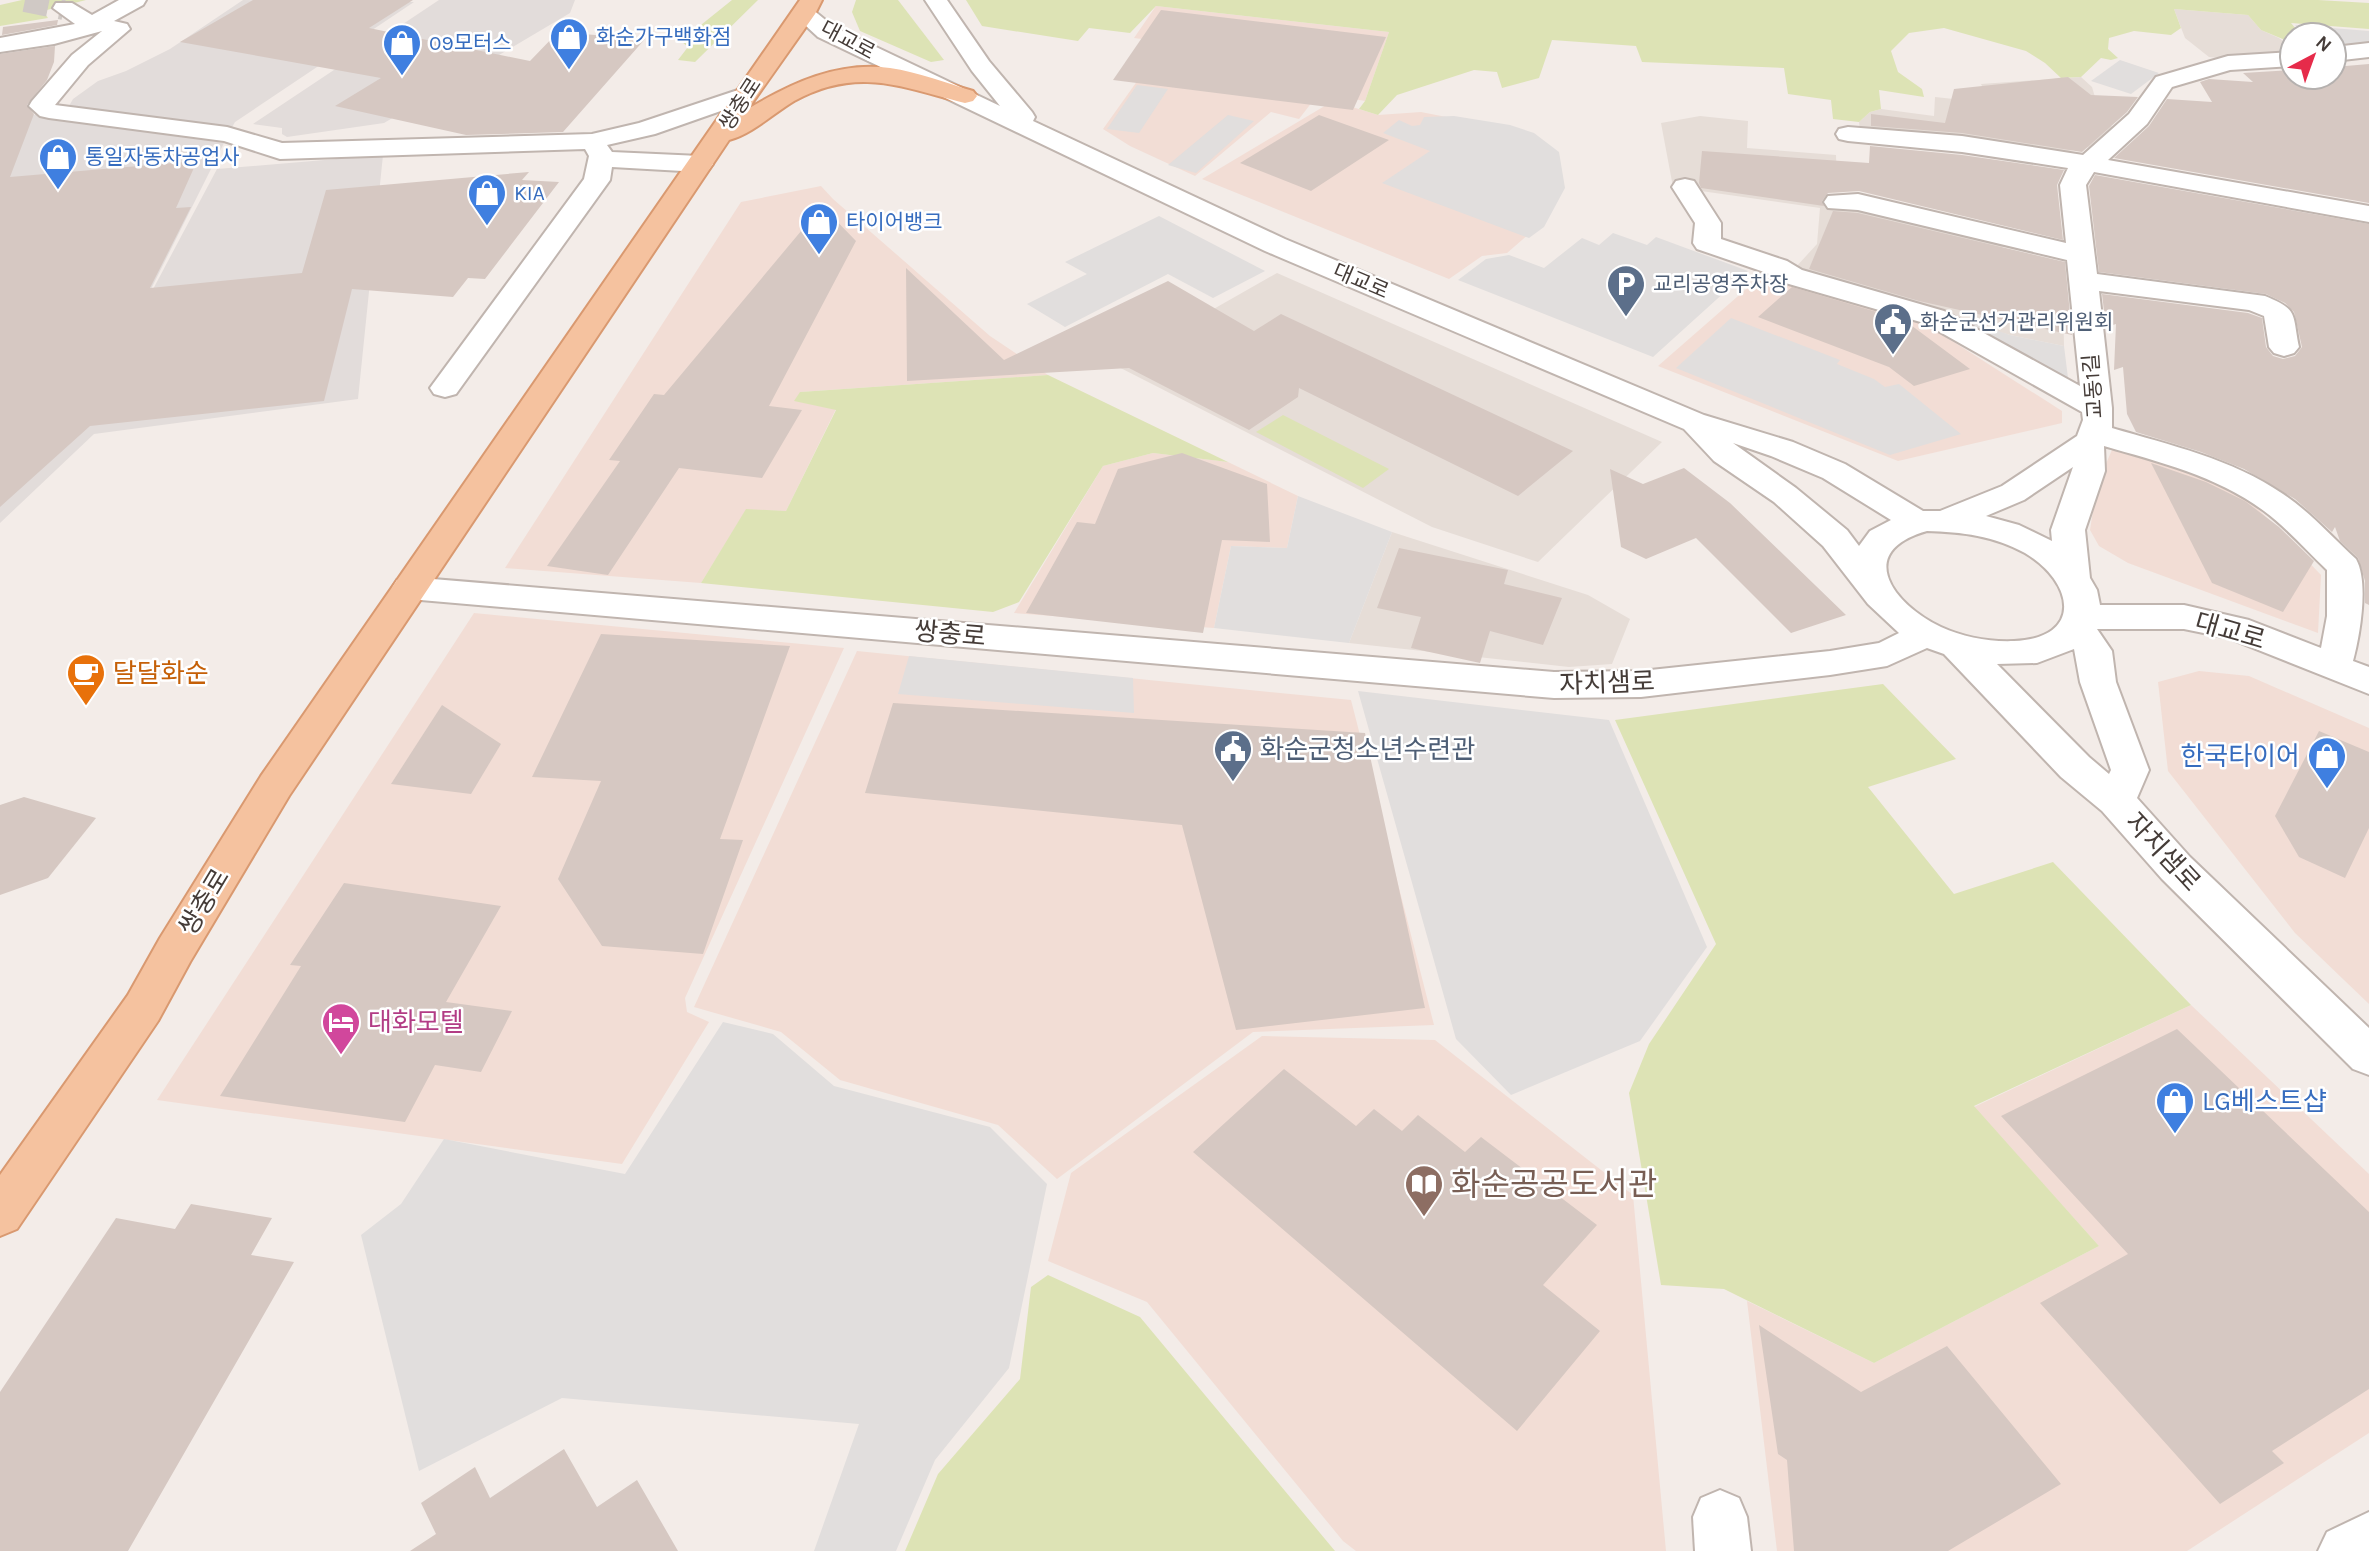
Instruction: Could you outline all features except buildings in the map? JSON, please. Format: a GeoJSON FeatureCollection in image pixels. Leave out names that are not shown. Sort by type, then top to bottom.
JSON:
{"type":"FeatureCollection","features":[{"type":"Feature","properties":{"kind":"main road","name":"쌍충로"},"geometry":{"type":"LineString","coordinates":[[0,1214],[143,1008],[175,950],[275,786],[709,151],[744,95],[807,7]]}},
{"type":"Feature","properties":{"kind":"main road"},"geometry":{"type":"LineString","coordinates":[[709,151],[786,96],[811,84],[844,76],[889,75],[965,96]]}},
{"type":"Feature","properties":{"kind":"street"},"geometry":{"type":"LineString","coordinates":[[0,45],[54,37],[84,29],[135,0]]}},
{"type":"Feature","properties":{"kind":"street"},"geometry":{"type":"LineString","coordinates":[[936,0],[980,66],[1034,129]]}},
{"type":"Feature","properties":{"kind":"street","name":"대교로"},"geometry":{"type":"LineString","coordinates":[[807,7],[827,32],[1275,245],[1695,422],[1726,454],[1786,495],[1835,538],[1899,616],[1942,640],[1993,653],[2026,653],[2053,646],[2073,634],[2080,622],[2183,617],[2236,628],[2343,664],[2369,681]]}},
{"type":"Feature","properties":{"kind":"street"},"geometry":{"type":"LineString","coordinates":[[64,8],[81,19],[119,29],[80,60],[41,106],[50,111],[227,134],[280,152],[709,151]]}},
{"type":"Feature","properties":{"kind":"street"},"geometry":{"type":"LineString","coordinates":[[2348,52],[2369,50]]}},
{"type":"Feature","properties":{"kind":"street","name":"교동1길"},"geometry":{"type":"LineString","coordinates":[[2278,60],[2228,63],[2164,82],[2138,119],[2078,173],[2073,185],[2094,428],[2190,462],[2249,488],[2273,502],[2344,567],[2356,571],[2345,616],[2343,664]]}},
{"type":"Feature","properties":{"kind":"street"},"geometry":{"type":"LineString","coordinates":[[597,150],[646,129],[744,95]]}},
{"type":"Feature","properties":{"kind":"street"},"geometry":{"type":"LineString","coordinates":[[1848,134],[1962,144],[2090,163],[2369,214]]}},
{"type":"Feature","properties":{"kind":"street"},"geometry":{"type":"LineString","coordinates":[[445,388],[597,180],[597,150]]}},
{"type":"Feature","properties":{"kind":"street"},"geometry":{"type":"LineString","coordinates":[[1685,187],[1708,223],[1707,243],[1777,267],[1792,276],[1934,317],[2094,428]]}},
{"type":"Feature","properties":{"kind":"street"},"geometry":{"type":"LineString","coordinates":[[1837,202],[1858,202],[2082,268],[2255,302],[2277,311],[2284,347]]}},
{"type":"Feature","properties":{"kind":"street"},"geometry":{"type":"LineString","coordinates":[[1695,422],[1782,449],[1834,471],[1932,522],[2013,493],[2094,428]]}},
{"type":"Feature","properties":{"kind":"street"},"geometry":{"type":"LineString","coordinates":[[2094,428],[2089,471],[2068,530],[2073,577],[2082,597],[2080,622],[2094,651],[2098,682],[2130,770],[2116,801]]}},
{"type":"Feature","properties":{"kind":"street"},"geometry":{"type":"LineString","coordinates":[[1880,596],[1870,576],[1871,557],[1881,540],[1899,528],[1932,522],[1958,521],[1992,527],[2024,540],[2052,556],[2073,577]]}},
{"type":"Feature","properties":{"kind":"street","name":"쌍충로"},"geometry":{"type":"LineString","coordinates":[[409,588],[1492,679]]}},
{"type":"Feature","properties":{"kind":"street","name":"자치샘로"},"geometry":{"type":"LineString","coordinates":[[1492,679],[1554,685],[1668,681],[1830,663],[1888,654],[1942,640],[2075,767],[2116,801],[2176,868],[2369,1056]]}},
{"type":"Feature","properties":{"kind":"street"},"geometry":{"type":"LineString","coordinates":[[2346,1551],[2369,1539]]}},
{"type":"Feature","properties":{"kind":"shaded area"},"geometry":{"type":"Polygon","coordinates":[[[243,0],[414,2],[235,122],[231,129],[69,106],[73,99],[98,81],[126,71],[170,49],[243,0]]]}},
{"type":"Feature","properties":{"kind":"shaded area"},"geometry":{"type":"Polygon","coordinates":[[[439,0],[575,0],[570,13],[384,123],[287,137],[282,134],[282,128],[253,124],[439,0]]]}},
{"type":"Feature","properties":{"kind":"shaded area"},"geometry":{"type":"Polygon","coordinates":[[[1156,6],[1389,32],[1365,101],[1319,93],[1299,119],[1271,112],[1195,176],[1130,146],[1103,129],[1165,42],[1134,38],[1156,6]]]}},
{"type":"Feature","properties":{"kind":"shaded area"},"geometry":{"type":"Polygon","coordinates":[[[2174,9],[2248,15],[2261,30],[2278,38],[2278,56],[2240,60],[2209,57],[2185,38],[2174,9]]]}},
{"type":"Feature","properties":{"kind":"shaded area"},"geometry":{"type":"Polygon","coordinates":[[[2348,29],[2369,31],[2369,46],[2348,47],[2348,29]]]}},
{"type":"Feature","properties":{"kind":"shaded area"},"geometry":{"type":"Polygon","coordinates":[[[2120,60],[2159,73],[2131,94],[2091,81],[2120,60]]]}},
{"type":"Feature","properties":{"kind":"shaded area"},"geometry":{"type":"Polygon","coordinates":[[[2081,77],[2092,87],[2100,114],[2088,120],[2114,127],[2101,145],[2068,151],[1860,131],[1859,122],[1870,112],[1881,109],[1934,116],[1935,97],[1991,103],[1981,84],[2081,77]]]}},
{"type":"Feature","properties":{"kind":"shaded area"},"geometry":{"type":"Polygon","coordinates":[[[1137,85],[1168,89],[1139,133],[1107,129],[1137,85]]]}},
{"type":"Feature","properties":{"kind":"shaded area"},"geometry":{"type":"Polygon","coordinates":[[[1333,101],[1378,115],[1421,112],[1527,133],[1530,233],[1507,253],[1482,256],[1449,279],[1202,179],[1333,101]]]}},
{"type":"Feature","properties":{"kind":"shaded area"},"geometry":{"type":"Polygon","coordinates":[[[36,114],[224,143],[151,289],[0,265],[0,130],[36,114]]]}},
{"type":"Feature","properties":{"kind":"shaded area"},"geometry":{"type":"Polygon","coordinates":[[[1228,115],[1254,121],[1196,173],[1168,165],[1228,115]]]}},
{"type":"Feature","properties":{"kind":"shaded area"},"geometry":{"type":"Polygon","coordinates":[[[1454,116],[1510,125],[1534,133],[1559,152],[1565,188],[1544,227],[1529,238],[1382,183],[1430,151],[1383,133],[1399,120],[1412,126],[1420,125],[1424,117],[1454,116]]]}},
{"type":"Feature","properties":{"kind":"shaded area"},"geometry":{"type":"Polygon","coordinates":[[[1700,116],[1748,121],[1747,148],[1836,155],[1837,186],[1827,185],[1827,205],[2004,243],[1989,283],[2063,299],[2064,346],[2010,335],[1863,293],[1796,267],[1817,244],[1820,208],[1673,187],[1661,123],[1700,116]]]}},
{"type":"Feature","properties":{"kind":"shaded area"},"geometry":{"type":"Polygon","coordinates":[[[383,155],[358,399],[94,434],[0,523],[0,269],[151,293],[217,169],[383,155]]]}},
{"type":"Feature","properties":{"kind":"shaded area"},"geometry":{"type":"Polygon","coordinates":[[[821,186],[990,336],[1048,375],[800,392],[836,409],[786,511],[746,510],[701,583],[505,568],[741,202],[821,186]]]}},
{"type":"Feature","properties":{"kind":"shaded area"},"geometry":{"type":"Polygon","coordinates":[[[1159,216],[1265,271],[1213,298],[1168,274],[1065,327],[1027,304],[1087,274],[1065,262],[1159,216]]]}},
{"type":"Feature","properties":{"kind":"shaded area","name":"교리공영주차장"},"geometry":{"type":"Polygon","coordinates":[[[1613,233],[1647,245],[1656,237],[1748,271],[1653,357],[1458,280],[1486,259],[1509,255],[1544,268],[1582,238],[1599,245],[1613,233]]]}},
{"type":"Feature","properties":{"kind":"shaded area"},"geometry":{"type":"Polygon","coordinates":[[[1277,273],[1662,442],[1538,562],[1432,527],[1101,358],[1182,327],[1277,273]]]}},
{"type":"Feature","properties":{"kind":"shaded area"},"geometry":{"type":"Polygon","coordinates":[[[1761,276],[1921,321],[2062,411],[2062,423],[1898,461],[1658,366],[1761,276]]]}},
{"type":"Feature","properties":{"kind":"shaded area"},"geometry":{"type":"Polygon","coordinates":[[[1935,309],[2010,335],[2064,346],[2069,386],[1935,309]]]}},
{"type":"Feature","properties":{"kind":"shaded area"},"geometry":{"type":"Polygon","coordinates":[[[1731,318],[1840,360],[1837,364],[1874,379],[1885,387],[1899,384],[1961,434],[1890,455],[1676,368],[1731,318]]]}},
{"type":"Feature","properties":{"kind":"shaded area"},"geometry":{"type":"Polygon","coordinates":[[[2114,445],[2190,467],[2245,495],[2321,575],[2318,633],[2128,563],[2099,546],[2090,530],[2097,485],[2114,445]]]}},
{"type":"Feature","properties":{"kind":"shaded area"},"geometry":{"type":"Polygon","coordinates":[[[1153,453],[1228,462],[1298,496],[1287,548],[1231,546],[1214,628],[1014,613],[1103,466],[1153,453]]]}},
{"type":"Feature","properties":{"kind":"shaded area"},"geometry":{"type":"Polygon","coordinates":[[[1298,496],[1392,532],[1349,643],[1214,628],[1231,546],[1287,548],[1298,496]]]}},
{"type":"Feature","properties":{"kind":"shaded area"},"geometry":{"type":"Polygon","coordinates":[[[1392,532],[1588,595],[1630,619],[1612,664],[1569,667],[1349,643],[1392,532]]]}},
{"type":"Feature","properties":{"kind":"shaded area"},"geometry":{"type":"Polygon","coordinates":[[[474,613],[844,648],[685,998],[687,1012],[709,1022],[622,1164],[157,1100],[474,613]]]}},
{"type":"Feature","properties":{"kind":"shaded area"},"geometry":{"type":"Polygon","coordinates":[[[857,651],[1351,700],[1434,1025],[1253,1032],[1057,1179],[998,1125],[840,1080],[781,1032],[694,1007],[857,651]]]}},
{"type":"Feature","properties":{"kind":"shaded area"},"geometry":{"type":"Polygon","coordinates":[[[909,656],[1133,678],[1134,713],[898,694],[909,656]]]}},
{"type":"Feature","properties":{"kind":"shaded area"},"geometry":{"type":"Polygon","coordinates":[[[2199,671],[2249,676],[2369,728],[2369,1004],[2295,933],[2168,771],[2158,682],[2199,671]]]}},
{"type":"Feature","properties":{"kind":"shaded area"},"geometry":{"type":"Polygon","coordinates":[[[1358,691],[1609,720],[1707,947],[1640,1041],[1511,1095],[1456,1039],[1358,691]]]}},
{"type":"Feature","properties":{"kind":"shaded area"},"geometry":{"type":"Polygon","coordinates":[[[2191,1005],[2369,1174],[2369,1433],[2187,1551],[1777,1551],[1747,1301],[1874,1363],[2099,1246],[1974,1107],[2191,1005]]]}},
{"type":"Feature","properties":{"kind":"shaded area"},"geometry":{"type":"Polygon","coordinates":[[[723,1022],[773,1034],[834,1086],[990,1127],[1047,1184],[1009,1368],[935,1460],[896,1551],[814,1551],[859,1424],[562,1398],[419,1471],[361,1235],[401,1204],[444,1139],[625,1174],[723,1022]]]}},
{"type":"Feature","properties":{"kind":"shaded area"},"geometry":{"type":"Polygon","coordinates":[[[1262,1036],[1435,1040],[1633,1195],[1666,1551],[1356,1551],[1343,1541],[1147,1302],[1048,1261],[1071,1173],[1262,1036]]]}},
{"type":"Feature","properties":{"kind":"green space"},"geometry":{"type":"Polygon","coordinates":[[[22,0],[86,0],[43,11],[48,18],[0,26],[0,5],[22,0]]]}},
{"type":"Feature","properties":{"kind":"green space"},"geometry":{"type":"Polygon","coordinates":[[[732,0],[758,0],[695,62],[678,60],[688,47],[681,41],[732,0]]]}},
{"type":"Feature","properties":{"kind":"green space"},"geometry":{"type":"Polygon","coordinates":[[[856,0],[898,0],[944,60],[931,62],[860,31],[852,12],[856,0]]]}},
{"type":"Feature","properties":{"kind":"green space"},"geometry":{"type":"Polygon","coordinates":[[[966,0],[2318,0],[2369,3],[2369,29],[2348,27],[2348,21],[2278,21],[2278,37],[2261,30],[2248,15],[2174,9],[2181,28],[2171,35],[2134,31],[2109,38],[2108,49],[2118,58],[2101,58],[2081,77],[2061,78],[2045,63],[2026,51],[1944,28],[1909,33],[1891,51],[1898,72],[1922,89],[1924,97],[1879,90],[1881,109],[1870,112],[1859,122],[1833,119],[1831,100],[1788,94],[1784,68],[1642,62],[1636,46],[1552,40],[1539,78],[1502,88],[1497,72],[1474,70],[1397,95],[1378,115],[1359,109],[1365,101],[1389,32],[1156,6],[1130,33],[1089,28],[1078,41],[982,26],[966,0]]]}},
{"type":"Feature","properties":{"kind":"green space"},"geometry":{"type":"Polygon","coordinates":[[[1048,375],[1228,462],[1153,453],[1103,466],[1019,602],[993,612],[701,583],[746,509],[786,511],[836,410],[794,401],[800,392],[1048,375]]]}},
{"type":"Feature","properties":{"kind":"green space"},"geometry":{"type":"Polygon","coordinates":[[[1283,415],[1389,469],[1363,488],[1256,432],[1283,415]]]}},
{"type":"Feature","properties":{"kind":"green space"},"geometry":{"type":"Polygon","coordinates":[[[1883,684],[1956,759],[1868,787],[1954,894],[2053,862],[2191,1005],[1974,1106],[2099,1246],[1874,1363],[1724,1289],[1661,1285],[1629,1093],[1649,1044],[1716,944],[1615,720],[1883,684]]]}},
{"type":"Feature","properties":{"kind":"green space"},"geometry":{"type":"Polygon","coordinates":[[[1048,1275],[1140,1317],[1335,1551],[905,1551],[938,1474],[1020,1379],[1031,1287],[1048,1275]]]}},
{"type":"Feature","properties":{"kind":"tunnel"},"geometry":{"type":"LineString","coordinates":[[25,0],[64,8]]}},
{"type":"Feature","properties":{"kind":"place","name":"화순가구백화점"},"geometry":{"type":"Point","coordinates":[569,71]}},
{"type":"Feature","properties":{"kind":"place","name":"09모터스"},"geometry":{"type":"Point","coordinates":[402,77]}},
{"type":"Feature","properties":{"kind":"place","name":"통일자동차공업사"},"geometry":{"type":"Point","coordinates":[58,191]}},
{"type":"Feature","properties":{"kind":"place","name":"KIA"},"geometry":{"type":"Point","coordinates":[487,227]}},
{"type":"Feature","properties":{"kind":"place","name":"타이어뱅크"},"geometry":{"type":"Point","coordinates":[819,256]}},
{"type":"Feature","properties":{"kind":"place","name":"교리공영주차장"},"geometry":{"type":"Point","coordinates":[1626,318]}},
{"type":"Feature","properties":{"kind":"place","name":"화순군선거관리위원회"},"geometry":{"type":"Point","coordinates":[1893,356]}},
{"type":"Feature","properties":{"kind":"place","name":"달달화순"},"geometry":{"type":"Point","coordinates":[86,707]}},
{"type":"Feature","properties":{"kind":"place","name":"화순군청소년수련관"},"geometry":{"type":"Point","coordinates":[1233,783]}},
{"type":"Feature","properties":{"kind":"place","name":"한국타이어"},"geometry":{"type":"Point","coordinates":[2327,790]}},
{"type":"Feature","properties":{"kind":"place","name":"대화모텔"},"geometry":{"type":"Point","coordinates":[341,1056]}},
{"type":"Feature","properties":{"kind":"place","name":"LG베스트샵"},"geometry":{"type":"Point","coordinates":[2175,1135]}},
{"type":"Feature","properties":{"kind":"place","name":"화순공공도서관"},"geometry":{"type":"Point","coordinates":[1424,1218]}}]}
